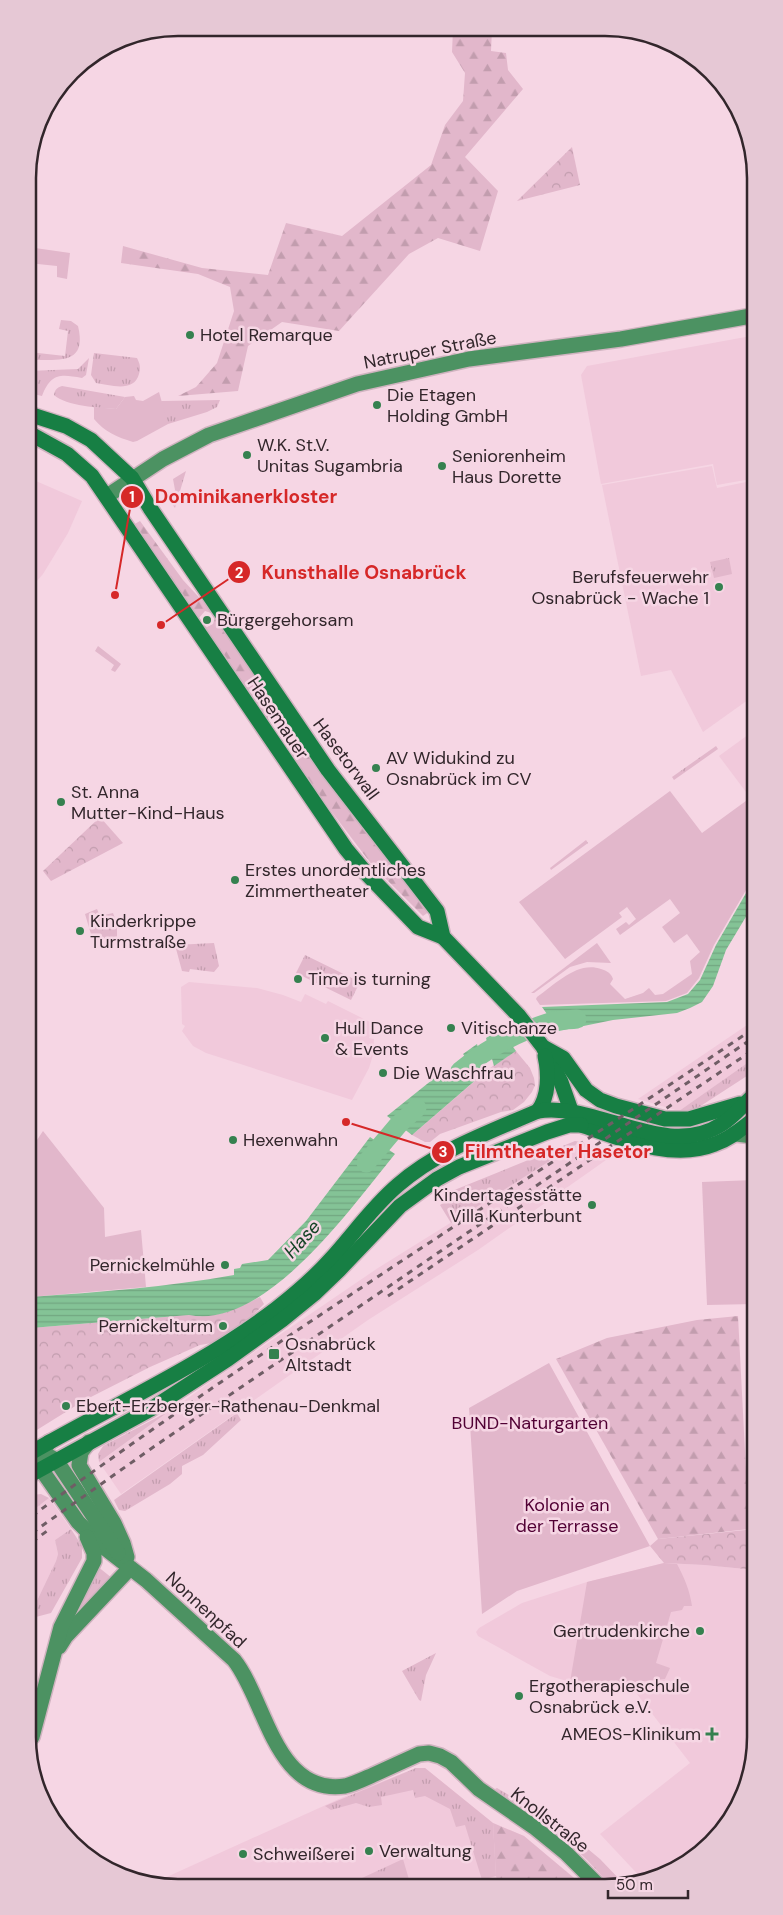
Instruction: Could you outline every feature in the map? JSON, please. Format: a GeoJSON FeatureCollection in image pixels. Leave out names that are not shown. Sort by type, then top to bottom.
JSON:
{"type":"FeatureCollection","features":[{"type":"Feature","properties":{"kind":"main road","name":"Hasetorwall"},"geometry":{"type":"LineString","coordinates":[[37,417],[66,426],[91,440],[132,478],[150,508],[323,762],[437,911],[443,937]]}},
{"type":"Feature","properties":{"kind":"main road","name":"Hasemauer"},"geometry":{"type":"LineString","coordinates":[[37,437],[60,449],[84,467],[106,496],[346,849],[366,873],[418,927],[443,937]]}},
{"type":"Feature","properties":{"kind":"main road"},"geometry":{"type":"LineString","coordinates":[[443,937],[519,1018],[542,1046],[554,1066],[574,1119],[581,1126]]}},
{"type":"Feature","properties":{"kind":"main road"},"geometry":{"type":"LineString","coordinates":[[542,1046],[563,1058],[581,1084],[591,1094],[616,1106],[665,1119],[689,1120],[746,1105]]}},
{"type":"Feature","properties":{"kind":"main road"},"geometry":{"type":"LineString","coordinates":[[538,1111],[547,1089],[547,1062],[542,1046]]}},
{"type":"Feature","properties":{"kind":"main road"},"geometry":{"type":"LineString","coordinates":[[547,1132],[571,1111],[580,1098],[581,1084]]}},
{"type":"Feature","properties":{"kind":"main road"},"geometry":{"type":"LineString","coordinates":[[39,1450],[172,1376],[224,1345],[271,1313],[304,1286],[329,1261],[384,1197],[412,1173],[453,1148],[538,1111],[560,1109],[571,1111],[657,1134],[680,1137],[703,1134],[746,1107]]}},
{"type":"Feature","properties":{"kind":"main road"},"geometry":{"type":"LineString","coordinates":[[36,1472],[150,1409],[228,1360],[314,1294],[380,1226],[424,1187],[459,1167],[568,1125],[581,1126],[643,1145],[673,1150],[694,1149],[714,1145],[736,1134],[746,1125]]}},
{"type":"Feature","properties":{"kind":"street","name":"Natruper Straße"},"geometry":{"type":"LineString","coordinates":[[106,496],[163,459],[216,432],[357,384],[469,359],[621,340],[747,317]]}},
{"type":"Feature","properties":{"kind":"street"},"geometry":{"type":"LineString","coordinates":[[736,1134],[746,1135]]}},
{"type":"Feature","properties":{"kind":"street"},"geometry":{"type":"LineString","coordinates":[[54,1654],[66,1636],[130,1568],[123,1543],[114,1523],[80,1465],[80,1452],[89,1442]]}},
{"type":"Feature","properties":{"kind":"street"},"geometry":{"type":"LineString","coordinates":[[36,1471],[39,1450],[56,1460]]}},
{"type":"Feature","properties":{"kind":"street","name":"Nonnenpfad"},"geometry":{"type":"LineString","coordinates":[[56,1460],[102,1530],[130,1568]]}},
{"type":"Feature","properties":{"kind":"street","name":"Nonnenpfad"},"geometry":{"type":"LineString","coordinates":[[36,1472],[78,1522],[101,1545],[146,1580],[234,1660],[244,1675],[283,1755],[292,1769],[305,1779],[315,1783]]}},
{"type":"Feature","properties":{"kind":"street"},"geometry":{"type":"LineString","coordinates":[[36,1722],[67,1613],[94,1561],[92,1545],[78,1522]]}},
{"type":"Feature","properties":{"kind":"street","name":"Knollstraße"},"geometry":{"type":"LineString","coordinates":[[315,1783],[345,1786],[419,1754],[429,1753],[440,1756],[451,1762],[479,1789],[534,1827],[566,1853],[592,1879]]}},
{"type":"Feature","properties":{"kind":"shaded area"},"geometry":{"type":"Polygon","coordinates":[[[747,337],[747,480],[717,485],[713,464],[601,484],[581,375],[587,366],[747,337]]]}},
{"type":"Feature","properties":{"kind":"shaded area"},"geometry":{"type":"Polygon","coordinates":[[[712,466],[717,488],[747,482],[747,701],[703,732],[671,670],[641,676],[602,485],[712,466]]]}},
{"type":"Feature","properties":{"kind":"shaded area"},"geometry":{"type":"Polygon","coordinates":[[[37,481],[82,501],[68,533],[37,581],[37,481]]]}},
{"type":"Feature","properties":{"kind":"shaded area"},"geometry":{"type":"Polygon","coordinates":[[[747,736],[747,793],[719,756],[747,736]]]}},
{"type":"Feature","properties":{"kind":"shaded area"},"geometry":{"type":"Polygon","coordinates":[[[189,982],[257,988],[301,1002],[305,994],[326,1004],[328,1001],[374,1024],[369,1038],[374,1039],[373,1055],[369,1068],[352,1100],[206,1053],[193,1046],[182,1031],[185,1026],[182,1024],[181,987],[189,982]]]}},
{"type":"Feature","properties":{"kind":"shaded area"},"geometry":{"type":"Polygon","coordinates":[[[746,1025],[746,1064],[679,1111],[638,1099],[746,1025]]]}},
{"type":"Feature","properties":{"kind":"shaded area"},"geometry":{"type":"Polygon","coordinates":[[[580,1142],[616,1153],[478,1250],[368,1320],[121,1494],[99,1462],[206,1385],[378,1268],[580,1142]]]}},
{"type":"Feature","properties":{"kind":"shaded area"},"geometry":{"type":"Polygon","coordinates":[[[49,1498],[71,1529],[55,1540],[58,1554],[56,1561],[36,1602],[36,1508],[49,1498]]]}},
{"type":"Feature","properties":{"kind":"shaded area","name":"AMEOS-Klinikum"},"geometry":{"type":"Polygon","coordinates":[[[664,1563],[746,1569],[746,1746],[742,1773],[736,1791],[723,1816],[684,1855],[659,1868],[638,1875],[600,1834],[690,1763],[637,1694],[630,1681],[603,1685],[570,1682],[550,1676],[478,1636],[476,1632],[479,1628],[522,1603],[587,1582],[664,1563]]]}},
{"type":"Feature","properties":{"kind":"shaded area"},"geometry":{"type":"Polygon","coordinates":[[[416,1768],[425,1768],[493,1823],[524,1836],[575,1879],[164,1878],[350,1794],[416,1768]]]}},
{"type":"Feature","properties":{"kind":"green space"},"geometry":{"type":"Polygon","coordinates":[[[453,36],[492,36],[491,51],[506,53],[508,70],[523,89],[465,157],[498,191],[480,251],[438,238],[409,254],[339,331],[282,322],[248,346],[238,391],[178,396],[196,387],[217,363],[234,311],[230,287],[198,274],[121,263],[123,246],[202,268],[268,275],[286,223],[342,236],[431,165],[445,125],[463,101],[465,73],[452,52],[453,36]]]}},
{"type":"Feature","properties":{"kind":"green space"},"geometry":{"type":"Polygon","coordinates":[[[572,147],[580,185],[517,201],[572,147]]]}},
{"type":"Feature","properties":{"kind":"green space"},"geometry":{"type":"Polygon","coordinates":[[[37,248],[70,253],[67,279],[57,277],[57,266],[37,264],[37,248]]]}},
{"type":"Feature","properties":{"kind":"green space"},"geometry":{"type":"Polygon","coordinates":[[[61,320],[71,321],[78,326],[80,339],[74,355],[59,360],[37,360],[37,353],[65,356],[68,331],[59,329],[61,320]]]}},
{"type":"Feature","properties":{"kind":"green space"},"geometry":{"type":"Polygon","coordinates":[[[94,353],[137,358],[140,368],[136,380],[127,386],[96,383],[91,375],[94,353]]]}},
{"type":"Feature","properties":{"kind":"green space"},"geometry":{"type":"Polygon","coordinates":[[[89,358],[86,375],[82,378],[57,377],[45,388],[42,396],[37,395],[37,371],[78,369],[89,358]]]}},
{"type":"Feature","properties":{"kind":"green space"},"geometry":{"type":"Polygon","coordinates":[[[62,386],[125,397],[116,409],[84,406],[66,402],[54,395],[56,389],[62,386]]]}},
{"type":"Feature","properties":{"kind":"green space"},"geometry":{"type":"Polygon","coordinates":[[[159,392],[168,424],[137,441],[133,442],[112,434],[94,419],[94,407],[116,409],[125,397],[134,396],[136,400],[143,401],[159,392]]]}},
{"type":"Feature","properties":{"kind":"green space"},"geometry":{"type":"Polygon","coordinates":[[[220,400],[217,407],[207,412],[168,424],[138,408],[162,401],[220,400]]]}},
{"type":"Feature","properties":{"kind":"green space"},"geometry":{"type":"Polygon","coordinates":[[[186,471],[175,508],[169,500],[175,490],[173,479],[186,471]]]}},
{"type":"Feature","properties":{"kind":"green space"},"geometry":{"type":"Polygon","coordinates":[[[140,521],[183,580],[208,607],[231,637],[279,707],[278,716],[272,721],[262,718],[131,526],[140,521]],[[205,611],[199,618],[201,624],[207,627],[213,624],[215,618],[211,613],[205,611]]]}},
{"type":"Feature","properties":{"kind":"green space"},"geometry":{"type":"Polygon","coordinates":[[[729,558],[732,574],[714,578],[710,562],[729,558]]]}},
{"type":"Feature","properties":{"kind":"green space"},"geometry":{"type":"Polygon","coordinates":[[[98,646],[121,664],[115,672],[111,670],[114,665],[95,651],[98,646]]]}},
{"type":"Feature","properties":{"kind":"green space"},"geometry":{"type":"Polygon","coordinates":[[[299,744],[430,911],[423,916],[372,865],[287,753],[299,744]]]}},
{"type":"Feature","properties":{"kind":"green space"},"geometry":{"type":"Polygon","coordinates":[[[716,746],[718,749],[674,780],[672,777],[716,746]]]}},
{"type":"Feature","properties":{"kind":"green space"},"geometry":{"type":"Polygon","coordinates":[[[670,791],[702,833],[747,800],[747,889],[714,945],[699,978],[687,993],[666,1001],[540,1005],[536,999],[537,997],[559,980],[575,971],[592,967],[608,972],[613,979],[610,984],[625,999],[643,993],[649,988],[655,995],[663,994],[692,974],[690,961],[700,952],[687,934],[674,943],[662,927],[680,913],[670,899],[620,935],[616,929],[626,922],[629,925],[636,919],[627,907],[619,913],[622,917],[565,959],[519,902],[670,791]]]}},
{"type":"Feature","properties":{"kind":"green space"},"geometry":{"type":"Polygon","coordinates":[[[100,817],[123,843],[51,881],[43,871],[100,817]]]}},
{"type":"Feature","properties":{"kind":"green space"},"geometry":{"type":"Polygon","coordinates":[[[586,840],[588,843],[551,870],[550,868],[586,840]]]}},
{"type":"Feature","properties":{"kind":"green space"},"geometry":{"type":"Polygon","coordinates":[[[97,909],[100,916],[113,913],[117,924],[117,937],[93,941],[85,914],[97,909]]]}},
{"type":"Feature","properties":{"kind":"green space"},"geometry":{"type":"Polygon","coordinates":[[[214,943],[219,966],[214,972],[190,969],[189,972],[182,971],[175,945],[214,943]]]}},
{"type":"Feature","properties":{"kind":"green space"},"geometry":{"type":"Polygon","coordinates":[[[597,943],[611,963],[587,962],[570,967],[534,993],[531,993],[597,943]]]}},
{"type":"Feature","properties":{"kind":"green space"},"geometry":{"type":"Polygon","coordinates":[[[305,955],[360,982],[351,1000],[296,973],[305,955]]]}},
{"type":"Feature","properties":{"kind":"green space"},"geometry":{"type":"Polygon","coordinates":[[[516,1051],[530,1068],[534,1078],[535,1085],[524,1102],[513,1110],[501,1112],[440,1134],[430,1142],[425,1142],[412,1135],[490,1068],[516,1051]]]}},
{"type":"Feature","properties":{"kind":"green space"},"geometry":{"type":"Polygon","coordinates":[[[746,1064],[746,1076],[696,1109],[679,1111],[746,1064]]]}},
{"type":"Feature","properties":{"kind":"green space"},"geometry":{"type":"Polygon","coordinates":[[[43,1131],[104,1208],[105,1237],[141,1230],[146,1287],[36,1297],[36,1141],[43,1131]]]}},
{"type":"Feature","properties":{"kind":"green space"},"geometry":{"type":"Polygon","coordinates":[[[575,1141],[580,1142],[451,1223],[440,1205],[454,1196],[452,1191],[575,1141]]]}},
{"type":"Feature","properties":{"kind":"green space"},"geometry":{"type":"Polygon","coordinates":[[[746,1180],[746,1304],[707,1305],[702,1182],[746,1180]]]}},
{"type":"Feature","properties":{"kind":"green space"},"geometry":{"type":"Polygon","coordinates":[[[260,1297],[264,1304],[248,1320],[212,1343],[200,1345],[150,1367],[85,1400],[36,1430],[36,1328],[189,1315],[208,1316],[234,1309],[260,1297]]]}},
{"type":"Feature","properties":{"kind":"green space"},"geometry":{"type":"Polygon","coordinates":[[[738,1316],[746,1474],[746,1529],[658,1539],[556,1359],[607,1338],[697,1320],[738,1316]]]}},
{"type":"Feature","properties":{"kind":"green space","name":"Kolonie an der Terrasse"},"geometry":{"type":"Polygon","coordinates":[[[549,1363],[650,1546],[517,1591],[482,1614],[469,1408],[549,1363]]]}},
{"type":"Feature","properties":{"kind":"green space"},"geometry":{"type":"Polygon","coordinates":[[[171,1410],[99,1462],[98,1454],[103,1446],[171,1410]]]}},
{"type":"Feature","properties":{"kind":"green space"},"geometry":{"type":"Polygon","coordinates":[[[237,1413],[241,1420],[203,1455],[182,1466],[182,1474],[170,1484],[125,1511],[119,1510],[114,1500],[237,1413]]]}},
{"type":"Feature","properties":{"kind":"green space"},"geometry":{"type":"Polygon","coordinates":[[[41,1494],[49,1498],[36,1508],[36,1495],[41,1494]]]}},
{"type":"Feature","properties":{"kind":"green space"},"geometry":{"type":"Polygon","coordinates":[[[71,1529],[82,1546],[82,1558],[51,1613],[36,1617],[36,1602],[58,1554],[55,1540],[71,1529]]]}},
{"type":"Feature","properties":{"kind":"green space"},"geometry":{"type":"Polygon","coordinates":[[[746,1530],[746,1569],[664,1563],[650,1546],[658,1539],[746,1530]]]}},
{"type":"Feature","properties":{"kind":"green space"},"geometry":{"type":"Polygon","coordinates":[[[664,1563],[677,1564],[690,1595],[692,1606],[684,1606],[682,1610],[671,1612],[656,1663],[670,1668],[665,1679],[603,1685],[570,1682],[587,1582],[664,1563]]]}},
{"type":"Feature","properties":{"kind":"green space"},"geometry":{"type":"Polygon","coordinates":[[[97,1566],[112,1578],[75,1619],[72,1617],[97,1566]]]}},
{"type":"Feature","properties":{"kind":"green space"},"geometry":{"type":"Polygon","coordinates":[[[436,1653],[426,1675],[421,1701],[402,1671],[436,1653]]]}},
{"type":"Feature","properties":{"kind":"green space"},"geometry":{"type":"Polygon","coordinates":[[[416,1768],[425,1768],[493,1823],[496,1876],[482,1879],[465,1825],[456,1827],[450,1809],[425,1796],[415,1798],[413,1790],[381,1797],[382,1805],[369,1807],[356,1803],[331,1810],[325,1806],[416,1768]]]}},
{"type":"Feature","properties":{"kind":"green space"},"geometry":{"type":"Polygon","coordinates":[[[497,1788],[559,1825],[600,1859],[618,1878],[604,1879],[565,1840],[543,1822],[495,1789],[497,1788]]]}},
{"type":"Feature","properties":{"kind":"green space"},"geometry":{"type":"Polygon","coordinates":[[[493,1823],[524,1836],[575,1879],[497,1879],[493,1823]]]}},
{"type":"Feature","properties":{"kind":"green space"},"geometry":{"type":"Polygon","coordinates":[[[403,1859],[409,1879],[360,1879],[403,1859]]]}},
{"type":"Feature","properties":{"kind":"water"},"geometry":{"type":"Polygon","coordinates":[[[747,892],[747,916],[726,950],[713,986],[702,1002],[677,1013],[613,1020],[559,1031],[542,1007],[667,1002],[688,994],[700,980],[716,945],[747,892]]]}},
{"type":"Feature","properties":{"kind":"water"},"geometry":{"type":"Polygon","coordinates":[[[500,1029],[516,1051],[494,1066],[486,1038],[500,1029]]]}},
{"type":"Feature","properties":{"kind":"water"},"geometry":{"type":"Polygon","coordinates":[[[477,1044],[485,1072],[412,1135],[387,1116],[437,1076],[443,1082],[468,1061],[463,1054],[477,1044]]]}},
{"type":"Feature","properties":{"kind":"water"},"geometry":{"type":"Polygon","coordinates":[[[370,1137],[395,1154],[356,1203],[305,1260],[277,1284],[248,1303],[218,1315],[189,1315],[36,1328],[36,1297],[133,1289],[234,1275],[234,1269],[240,1268],[242,1264],[268,1260],[306,1221],[370,1137]]]}},
{"type":"Feature","properties":{"kind":"waterway","name":"Hase"},"geometry":{"type":"LineString","coordinates":[[460,1071],[491,1048],[526,1031],[550,1022],[577,1019]]}},
{"type":"Feature","properties":{"kind":"waterway","name":"Hase"},"geometry":{"type":"LineString","coordinates":[[366,1163],[399,1124],[417,1108]]}},
{"type":"Feature","properties":{"kind":"railway"},"geometry":{"type":"LineString","coordinates":[[36,1513],[120,1452],[299,1329],[746,1033]]}},
{"type":"Feature","properties":{"kind":"railway"},"geometry":{"type":"LineString","coordinates":[[36,1530],[152,1448],[746,1042]]}},
{"type":"Feature","properties":{"kind":"railway"},"geometry":{"type":"LineString","coordinates":[[388,1296],[746,1054]]}},
{"type":"Feature","properties":{"kind":"railway"},"geometry":{"type":"LineString","coordinates":[[36,1539],[47,1531]]}},
{"type":"Feature","properties":{"kind":"place","name":"Hotel Remarque"},"geometry":{"type":"Point","coordinates":[190,335]}},
{"type":"Feature","properties":{"kind":"place","name":"Die Etagen Holding GmbH"},"geometry":{"type":"Point","coordinates":[377,405]}},
{"type":"Feature","properties":{"kind":"place","name":"W.K. St.V. Unitas Sugambria"},"geometry":{"type":"Point","coordinates":[247,455]}},
{"type":"Feature","properties":{"kind":"place","name":"Seniorenheim Haus Dorette"},"geometry":{"type":"Point","coordinates":[442,466]}},
{"type":"Feature","properties":{"kind":"place","name":"Berufsfeuerwehr Osnabrück - Wache 1"},"geometry":{"type":"Point","coordinates":[719,587]}},
{"type":"Feature","properties":{"kind":"place","name":"Dominikanerkloster"},"geometry":{"type":"Point","coordinates":[115,595]}},
{"type":"Feature","properties":{"kind":"place","name":"Bürgergehorsam"},"geometry":{"type":"Point","coordinates":[207,620]}},
{"type":"Feature","properties":{"kind":"place","name":"Kunsthalle Osnabrück"},"geometry":{"type":"Point","coordinates":[161,625]}},
{"type":"Feature","properties":{"kind":"place","name":"AV Widukind zu Osnabrück im CV"},"geometry":{"type":"Point","coordinates":[376,768]}},
{"type":"Feature","properties":{"kind":"place","name":"St. Anna Mutter-Kind-Haus"},"geometry":{"type":"Point","coordinates":[61,802]}},
{"type":"Feature","properties":{"kind":"place","name":"Erstes unordentliches Zimmertheater"},"geometry":{"type":"Point","coordinates":[235,880]}},
{"type":"Feature","properties":{"kind":"place","name":"Kinderkrippe Turmstraße"},"geometry":{"type":"Point","coordinates":[80,931]}},
{"type":"Feature","properties":{"kind":"place","name":"Time is turning"},"geometry":{"type":"Point","coordinates":[298,979]}},
{"type":"Feature","properties":{"kind":"place","name":"Vitischanze"},"geometry":{"type":"Point","coordinates":[451,1028]}},
{"type":"Feature","properties":{"kind":"place","name":"Hull Dance & Events"},"geometry":{"type":"Point","coordinates":[325,1038]}},
{"type":"Feature","properties":{"kind":"place","name":"Die Waschfrau"},"geometry":{"type":"Point","coordinates":[383,1073]}},
{"type":"Feature","properties":{"kind":"place","name":"Filmtheater Hasetor"},"geometry":{"type":"Point","coordinates":[346,1122]}},
{"type":"Feature","properties":{"kind":"place","name":"Hexenwahn"},"geometry":{"type":"Point","coordinates":[233,1140]}},
{"type":"Feature","properties":{"kind":"place","name":"Kindertagesstätte Villa Kunterbunt"},"geometry":{"type":"Point","coordinates":[592,1205]}},
{"type":"Feature","properties":{"kind":"place","name":"Pernickelmühle"},"geometry":{"type":"Point","coordinates":[225,1265]}},
{"type":"Feature","properties":{"kind":"place","name":"Pernickelturm"},"geometry":{"type":"Point","coordinates":[223,1326]}},
{"type":"Feature","properties":{"kind":"place","name":"Osnabrück Altstadt"},"geometry":{"type":"Point","coordinates":[274,1354]}},
{"type":"Feature","properties":{"kind":"place","name":"Ebert-Erzberger-Rathenau-Denkmal"},"geometry":{"type":"Point","coordinates":[66,1406]}},
{"type":"Feature","properties":{"kind":"place","name":"Gertrudenkirche"},"geometry":{"type":"Point","coordinates":[700,1631]}},
{"type":"Feature","properties":{"kind":"place","name":"Ergotherapieschule Osnabrück e.V."},"geometry":{"type":"Point","coordinates":[519,1696]}},
{"type":"Feature","properties":{"kind":"place","name":"AMEOS-Klinikum"},"geometry":{"type":"Point","coordinates":[712,1734]}},
{"type":"Feature","properties":{"kind":"place","name":"Verwaltung"},"geometry":{"type":"Point","coordinates":[369,1851]}},
{"type":"Feature","properties":{"kind":"place","name":"Schweißerei"},"geometry":{"type":"Point","coordinates":[243,1854]}},
{"type":"Feature","properties":{"kind":"park label","name":"BUND-Naturgarten"},"geometry":{"type":"Point","coordinates":[530,1423]}}]}
